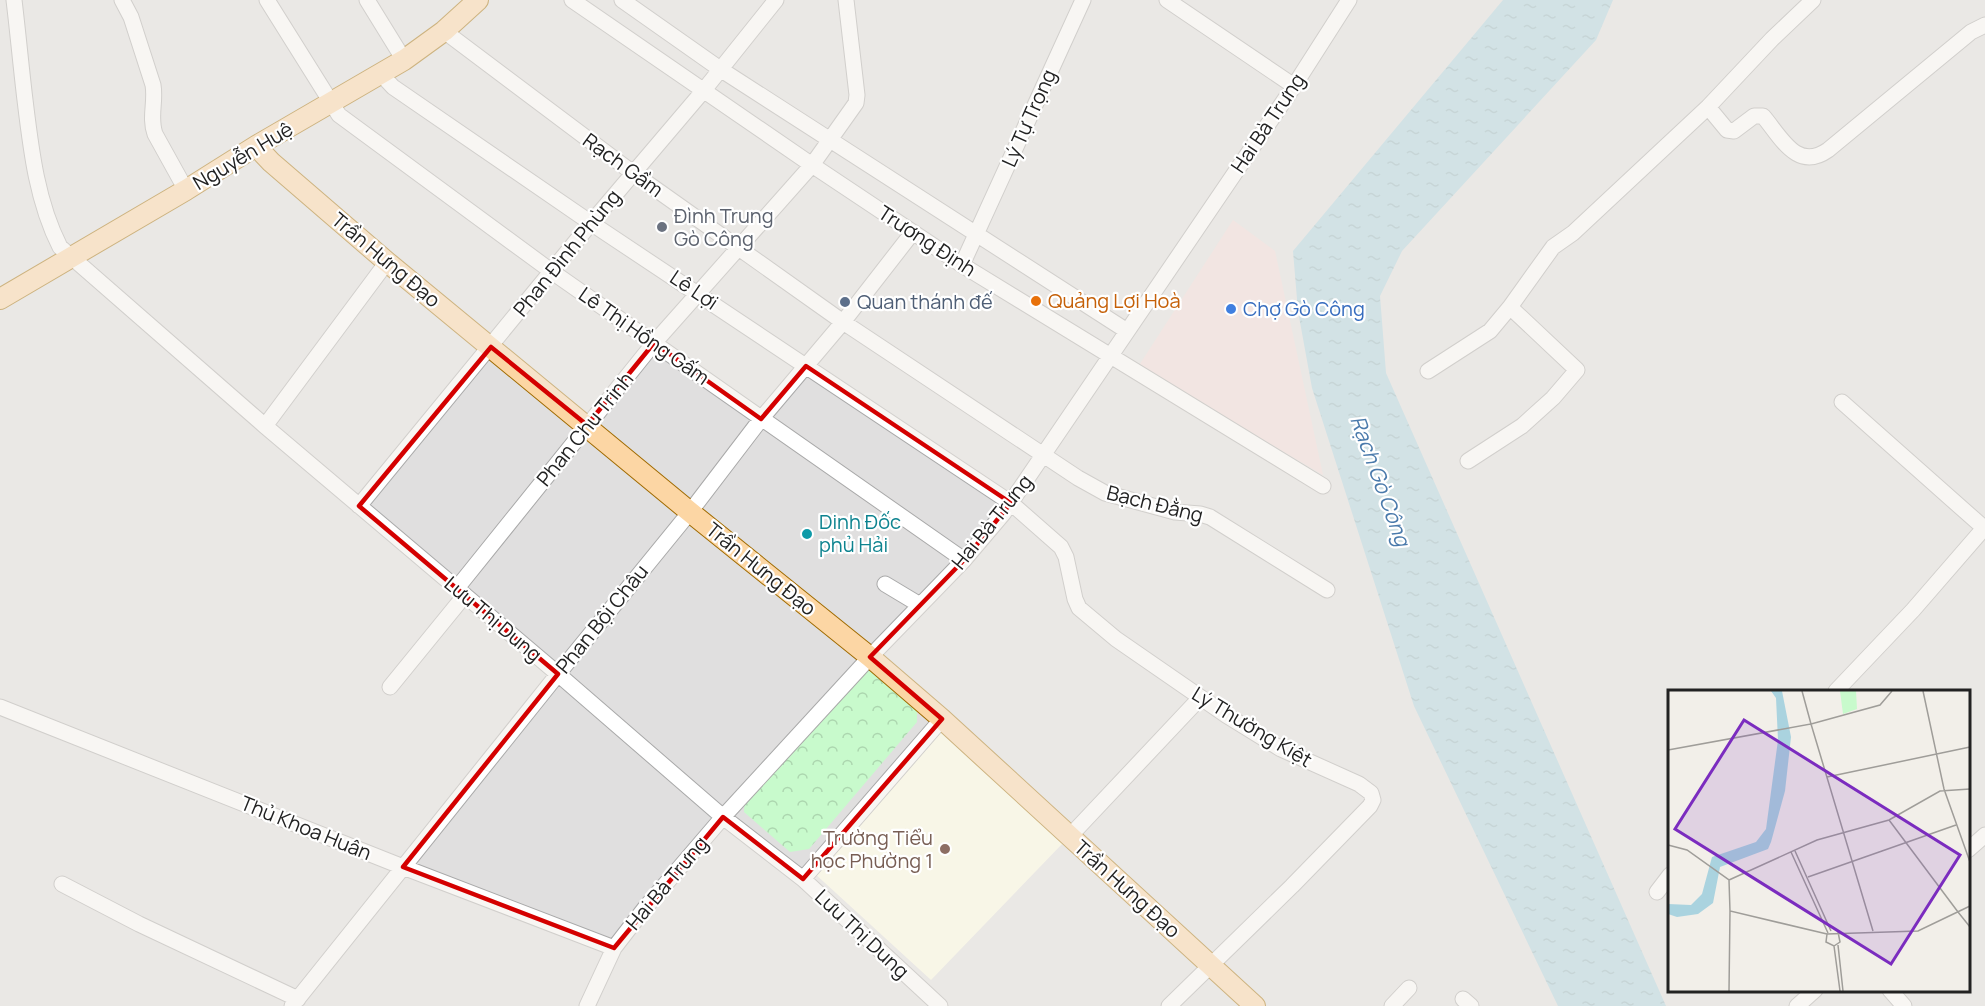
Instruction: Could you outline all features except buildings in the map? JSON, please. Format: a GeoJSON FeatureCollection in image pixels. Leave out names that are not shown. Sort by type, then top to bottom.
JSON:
{"type":"FeatureCollection","features":[{"type":"Feature","properties":{"kind":"main road","name":"Nguyễn Huệ"},"geometry":{"type":"LineString","coordinates":[[0,299],[9,291],[186,190],[256,146],[404,60],[444,32],[478,0]]}},
{"type":"Feature","properties":{"kind":"main road","name":"Trần Hưng Đạo"},"geometry":{"type":"LineString","coordinates":[[256,146],[271,162],[387,262],[870,657],[942,719],[1255,1006]]}},
{"type":"Feature","properties":{"kind":"street","name":"Lưu Thị Dung"},"geometry":{"type":"LineString","coordinates":[[14,0],[30,141],[39,191],[60,247],[265,426],[723,817],[803,879],[940,1006]]}},
{"type":"Feature","properties":{"kind":"street"},"geometry":{"type":"LineString","coordinates":[[122,0],[131,17],[153,85],[155,95],[152,126],[186,190]]}},
{"type":"Feature","properties":{"kind":"street","name":"Lê Thị Hồng Gấm"},"geometry":{"type":"LineString","coordinates":[[267,0],[339,115],[551,271],[964,560]]}},
{"type":"Feature","properties":{"kind":"street"},"geometry":{"type":"LineString","coordinates":[[367,0],[404,60]]}},
{"type":"Feature","properties":{"kind":"street","name":"Trương Định"},"geometry":{"type":"LineString","coordinates":[[572,0],[962,265],[1323,486]]}},
{"type":"Feature","properties":{"kind":"street","name":"Trương Định"},"geometry":{"type":"LineString","coordinates":[[622,0],[720,69],[1127,331]]}},
{"type":"Feature","properties":{"kind":"street","name":"Phan Đình Phùng"},"geometry":{"type":"LineString","coordinates":[[359,506],[776,0]]}},
{"type":"Feature","properties":{"kind":"street","name":"Phan Chu Trinh"},"geometry":{"type":"LineString","coordinates":[[390,687],[587,425],[654,343],[812,165],[856,103],[846,0]]}},
{"type":"Feature","properties":{"kind":"street","name":"Lý Tự Trọng"},"geometry":{"type":"LineString","coordinates":[[962,265],[1083,0]]}},
{"type":"Feature","properties":{"kind":"street"},"geometry":{"type":"LineString","coordinates":[[1167,0],[1294,86]]}},
{"type":"Feature","properties":{"kind":"street","name":"Hai Bà Trưng"},"geometry":{"type":"LineString","coordinates":[[587,1006],[614,948],[645,908],[723,817],[870,657],[964,560],[1011,503],[1350,0]]}},
{"type":"Feature","properties":{"kind":"street"},"geometry":{"type":"LineString","coordinates":[[1428,371],[1490,331],[1553,247],[1573,233],[1708,106],[1813,0]]}},
{"type":"Feature","properties":{"kind":"street"},"geometry":{"type":"LineString","coordinates":[[1708,106],[1731,132],[1754,116],[1763,116],[1793,152],[1805,158],[1816,157],[1828,150],[1971,32],[1985,25]]}},
{"type":"Feature","properties":{"kind":"street","name":"Rạch Gầm"},"geometry":{"type":"LineString","coordinates":[[444,32],[633,173],[843,321],[1044,455]]}},
{"type":"Feature","properties":{"kind":"street","name":"Lê Lợi"},"geometry":{"type":"LineString","coordinates":[[380,73],[393,87],[591,223],[1011,503]]}},
{"type":"Feature","properties":{"kind":"street","name":"Phan Bội Châu"},"geometry":{"type":"LineString","coordinates":[[295,1003],[913,232]]}},
{"type":"Feature","properties":{"kind":"street"},"geometry":{"type":"LineString","coordinates":[[265,426],[387,262]]}},
{"type":"Feature","properties":{"kind":"street"},"geometry":{"type":"LineString","coordinates":[[1468,462],[1522,426],[1553,398],[1577,370],[1510,307]]}},
{"type":"Feature","properties":{"kind":"street"},"geometry":{"type":"LineString","coordinates":[[1837,690],[1913,610],[1985,527],[1842,402]]}},
{"type":"Feature","properties":{"kind":"street","name":"Bạch Đằng"},"geometry":{"type":"LineString","coordinates":[[1044,455],[1105,493],[1175,512],[1210,517],[1328,590]]}},
{"type":"Feature","properties":{"kind":"street","name":"Lý Thường Kiệt"},"geometry":{"type":"LineString","coordinates":[[1011,503],[1061,547],[1066,557],[1079,609],[1116,639],[1200,698],[1281,749],[1359,783],[1367,788],[1373,800],[1370,806],[1292,886],[1210,964]]}},
{"type":"Feature","properties":{"kind":"street"},"geometry":{"type":"LineString","coordinates":[[885,584],[920,605]]}},
{"type":"Feature","properties":{"kind":"street"},"geometry":{"type":"LineString","coordinates":[[1070,836],[1200,698]]}},
{"type":"Feature","properties":{"kind":"street","name":"Thủ Khoa Huân"},"geometry":{"type":"LineString","coordinates":[[0,707],[614,948]]}},
{"type":"Feature","properties":{"kind":"street"},"geometry":{"type":"LineString","coordinates":[[803,879],[942,719]]}},
{"type":"Feature","properties":{"kind":"street"},"geometry":{"type":"LineString","coordinates":[[1970,848],[1985,835]]}},
{"type":"Feature","properties":{"kind":"street"},"geometry":{"type":"LineString","coordinates":[[1657,892],[1668,878]]}},
{"type":"Feature","properties":{"kind":"street"},"geometry":{"type":"LineString","coordinates":[[62,884],[295,1003]]}},
{"type":"Feature","properties":{"kind":"street"},"geometry":{"type":"LineString","coordinates":[[1169,1006],[1210,964]]}},
{"type":"Feature","properties":{"kind":"street"},"geometry":{"type":"LineString","coordinates":[[1392,1006],[1409,988]]}},
{"type":"Feature","properties":{"kind":"street"},"geometry":{"type":"LineString","coordinates":[[1797,1006],[1814,991]]}},
{"type":"Feature","properties":{"kind":"street"},"geometry":{"type":"LineString","coordinates":[[1891,991],[1904,1006]]}},
{"type":"Feature","properties":{"kind":"highlighted area"},"geometry":{"type":"Polygon","coordinates":[[[654,343],[761,419],[806,366],[1011,503],[964,560],[870,657],[942,719],[803,879],[723,817],[614,948],[403,867],[558,674],[359,506],[491,347],[587,425],[654,343]]]}},
{"type":"Feature","properties":{"kind":"shaded area"},"geometry":{"type":"Polygon","coordinates":[[[0,0],[1985,0],[1985,1006],[0,1006],[0,0]]]}},
{"type":"Feature","properties":{"kind":"shaded area","name":"Chợ Gò Công"},"geometry":{"type":"Polygon","coordinates":[[[1233,220],[1275,251],[1323,475],[1138,367],[1233,220]]]}},
{"type":"Feature","properties":{"kind":"shaded area","name":"Trường Tiểu học Phường 1"},"geometry":{"type":"Polygon","coordinates":[[[935,726],[1064,842],[931,980],[813,872],[935,726]]]}},
{"type":"Feature","properties":{"kind":"green space"},"geometry":{"type":"Polygon","coordinates":[[[860,668],[874,668],[917,707],[917,722],[809,849],[790,852],[744,812],[745,791],[860,668]]]}},
{"type":"Feature","properties":{"kind":"water","name":"Rạch Gò Công"},"geometry":{"type":"Polygon","coordinates":[[[1503,0],[1613,0],[1596,40],[1402,251],[1380,296],[1386,373],[1666,1006],[1558,1006],[1414,706],[1312,388],[1298,311],[1293,251],[1503,0]]]}},
{"type":"Feature","properties":{"kind":"place","name":"Đình Trung Gò Công"},"geometry":{"type":"Point","coordinates":[662,227]}},
{"type":"Feature","properties":{"kind":"place","name":"Quảng Lợi Hoà"},"geometry":{"type":"Point","coordinates":[1036,301]}},
{"type":"Feature","properties":{"kind":"place","name":"Quan thánh đế"},"geometry":{"type":"Point","coordinates":[845,302]}},
{"type":"Feature","properties":{"kind":"place","name":"Chợ Gò Công"},"geometry":{"type":"Point","coordinates":[1231,309]}},
{"type":"Feature","properties":{"kind":"place","name":"Dinh Đốc phủ Hải"},"geometry":{"type":"Point","coordinates":[807,534]}},
{"type":"Feature","properties":{"kind":"place","name":"Trường Tiểu học Phường 1"},"geometry":{"type":"Point","coordinates":[945,849]}}]}
